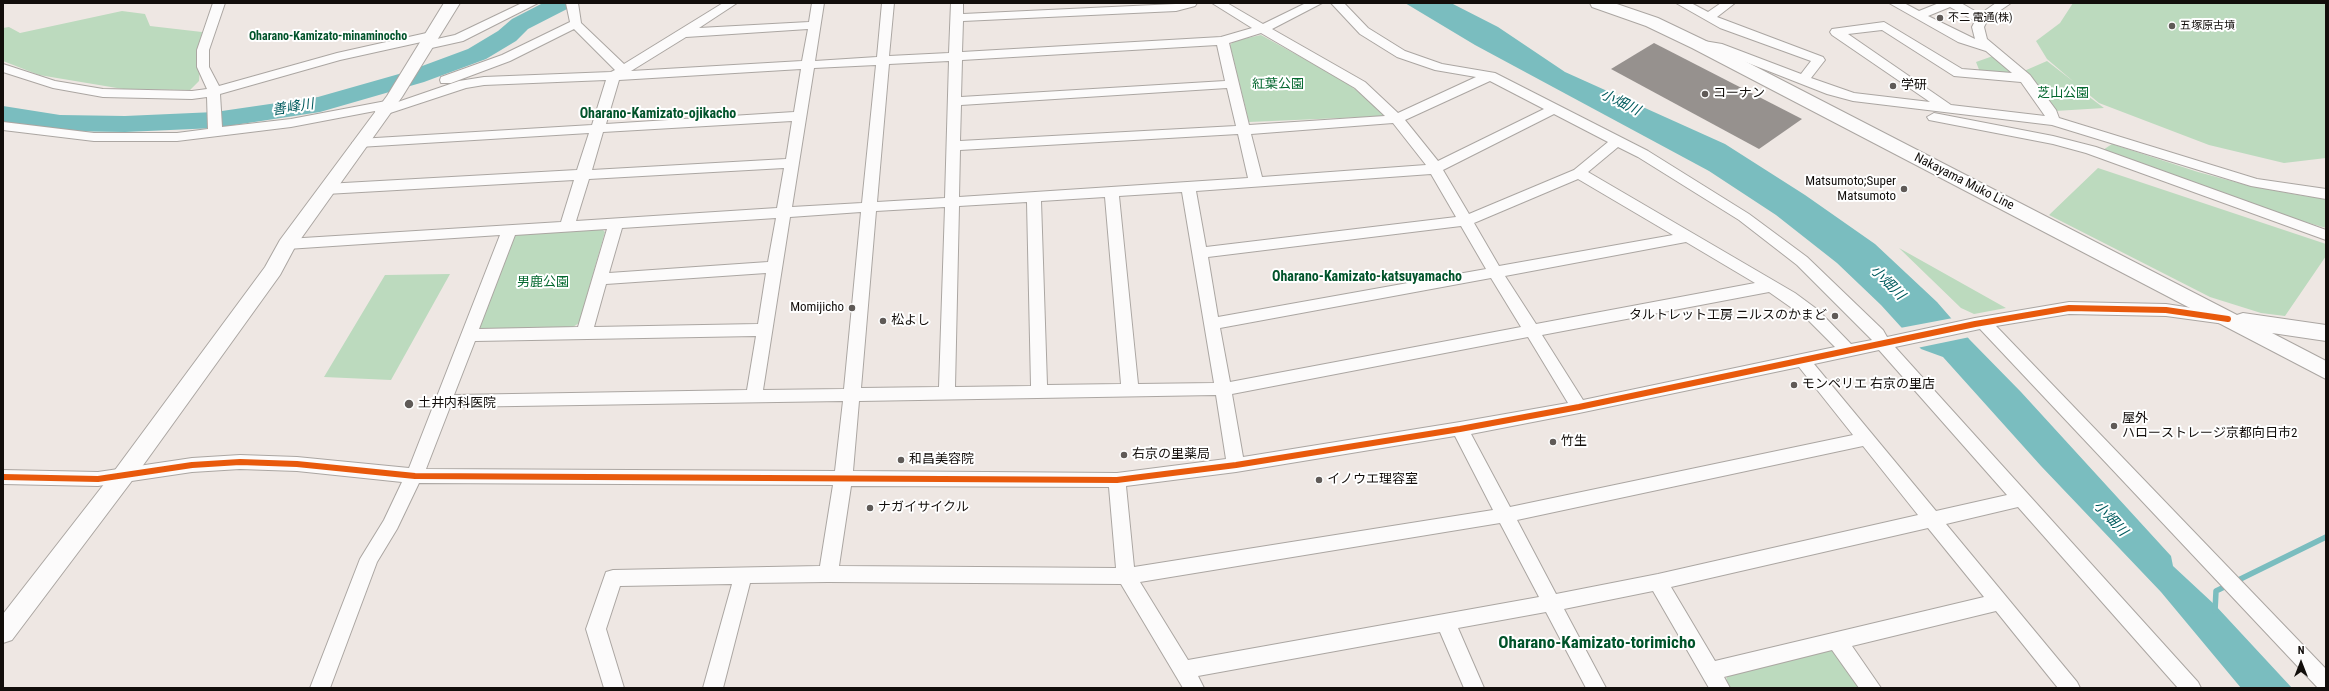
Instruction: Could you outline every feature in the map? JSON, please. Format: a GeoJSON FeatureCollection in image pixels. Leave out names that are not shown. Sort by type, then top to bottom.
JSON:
{"type":"FeatureCollection","features":[{"type":"Feature","properties":{"kind":"main road","name":"Nakayama Muko Line"},"geometry":{"type":"LineString","coordinates":[[1598,3],[1652,22],[1698,44],[2326,371]]}},
{"type":"Feature","properties":{"kind":"main road"},"geometry":{"type":"LineString","coordinates":[[2228,319],[2326,333]]}},
{"type":"Feature","properties":{"kind":"street"},"geometry":{"type":"LineString","coordinates":[[215,131],[212,94],[213,87],[203,67],[203,50],[218,3]]}},
{"type":"Feature","properties":{"kind":"street"},"geometry":{"type":"LineString","coordinates":[[3,632],[123,476],[273,270],[287,244],[387,104],[452,3]]}},
{"type":"Feature","properties":{"kind":"street"},"geometry":{"type":"LineString","coordinates":[[3,68],[53,84],[103,93],[165,96],[212,94],[337,57],[458,38],[532,3]]}},
{"type":"Feature","properties":{"kind":"street"},"geometry":{"type":"LineString","coordinates":[[572,3],[576,23],[618,73]]}},
{"type":"Feature","properties":{"kind":"street"},"geometry":{"type":"LineString","coordinates":[[567,226],[598,128],[618,73],[731,3]]}},
{"type":"Feature","properties":{"kind":"street"},"geometry":{"type":"LineString","coordinates":[[754,395],[766,330],[818,3]]}},
{"type":"Feature","properties":{"kind":"street"},"geometry":{"type":"LineString","coordinates":[[828,574],[843,479],[888,3]]}},
{"type":"Feature","properties":{"kind":"street"},"geometry":{"type":"LineString","coordinates":[[947,394],[957,3]]}},
{"type":"Feature","properties":{"kind":"street"},"geometry":{"type":"LineString","coordinates":[[956,18],[1176,7],[1192,3]]}},
{"type":"Feature","properties":{"kind":"street"},"geometry":{"type":"LineString","coordinates":[[1218,3],[1360,85],[1396,119],[1431,161],[1434,169],[1495,272],[1579,407]]}},
{"type":"Feature","properties":{"kind":"street"},"geometry":{"type":"LineString","coordinates":[[3,126],[72,135],[177,137],[277,125],[387,104],[484,80],[808,65],[1222,41],[1262,29],[1316,3]]}},
{"type":"Feature","properties":{"kind":"street"},"geometry":{"type":"LineString","coordinates":[[1337,3],[1364,31],[1401,54],[1440,67],[1490,76],[1618,140],[1708,193],[1802,261],[1872,329],[1889,343],[2022,499],[2190,688]]}},
{"type":"Feature","properties":{"kind":"street"},"geometry":{"type":"LineString","coordinates":[[1682,3],[1724,25],[1819,60],[1803,80]]}},
{"type":"Feature","properties":{"kind":"street"},"geometry":{"type":"LineString","coordinates":[[1709,17],[1729,3]]}},
{"type":"Feature","properties":{"kind":"street"},"geometry":{"type":"LineString","coordinates":[[1895,3],[1920,15],[1962,39],[1989,48]]}},
{"type":"Feature","properties":{"kind":"street"},"geometry":{"type":"LineString","coordinates":[[1920,15],[1949,3]]}},
{"type":"Feature","properties":{"kind":"street"},"geometry":{"type":"LineString","coordinates":[[1952,3],[1982,20]]}},
{"type":"Feature","properties":{"kind":"street"},"geometry":{"type":"LineString","coordinates":[[2005,3],[1982,20],[1978,27],[1978,33],[1984,44],[2014,67],[2025,78],[2051,113],[2053,121]]}},
{"type":"Feature","properties":{"kind":"street"},"geometry":{"type":"LineString","coordinates":[[387,104],[402,94],[506,58],[576,23]]}},
{"type":"Feature","properties":{"kind":"street"},"geometry":{"type":"LineString","coordinates":[[682,33],[815,25]]}},
{"type":"Feature","properties":{"kind":"street"},"geometry":{"type":"LineString","coordinates":[[1949,109],[1836,32],[1884,26],[1959,73],[2025,78]]}},
{"type":"Feature","properties":{"kind":"street"},"geometry":{"type":"LineString","coordinates":[[1222,41],[1256,183]]}},
{"type":"Feature","properties":{"kind":"street"},"geometry":{"type":"LineString","coordinates":[[1698,44],[1718,47],[1803,80],[1853,97],[2053,121],[2256,183],[2326,194]]}},
{"type":"Feature","properties":{"kind":"street"},"geometry":{"type":"LineString","coordinates":[[953,146],[1243,130],[1396,119],[1490,76]]}},
{"type":"Feature","properties":{"kind":"street"},"geometry":{"type":"LineString","coordinates":[[954,101],[1232,84]]}},
{"type":"Feature","properties":{"kind":"street"},"geometry":{"type":"LineString","coordinates":[[1882,101],[1916,113],[2053,140],[2091,150],[2326,235]]}},
{"type":"Feature","properties":{"kind":"street"},"geometry":{"type":"LineString","coordinates":[[287,244],[1256,183],[1434,169],[1554,109]]}},
{"type":"Feature","properties":{"kind":"street"},"geometry":{"type":"LineString","coordinates":[[359,142],[800,116]]}},
{"type":"Feature","properties":{"kind":"street"},"geometry":{"type":"LineString","coordinates":[[1200,253],[1466,221],[1579,173],[1618,140]]}},
{"type":"Feature","properties":{"kind":"street"},"geometry":{"type":"LineString","coordinates":[[326,190],[792,163]]}},
{"type":"Feature","properties":{"kind":"street"},"geometry":{"type":"LineString","coordinates":[[1579,173],[1799,303],[1848,351]]}},
{"type":"Feature","properties":{"kind":"street"},"geometry":{"type":"LineString","coordinates":[[1188,187],[1213,324],[1236,465]]}},
{"type":"Feature","properties":{"kind":"street"},"geometry":{"type":"LineString","coordinates":[[1112,192],[1130,391]]}},
{"type":"Feature","properties":{"kind":"street"},"geometry":{"type":"LineString","coordinates":[[1034,197],[1039,393]]}},
{"type":"Feature","properties":{"kind":"street"},"geometry":{"type":"LineString","coordinates":[[584,334],[616,223]]}},
{"type":"Feature","properties":{"kind":"street"},"geometry":{"type":"LineString","coordinates":[[320,688],[327,674],[369,560],[390,524],[414,476],[470,335],[509,230]]}},
{"type":"Feature","properties":{"kind":"street"},"geometry":{"type":"LineString","coordinates":[[1213,324],[1687,237]]}},
{"type":"Feature","properties":{"kind":"street"},"geometry":{"type":"LineString","coordinates":[[600,279],[776,267]]}},
{"type":"Feature","properties":{"kind":"street"},"geometry":{"type":"LineString","coordinates":[[444,401],[852,393],[947,394],[1224,389],[1770,286]]}},
{"type":"Feature","properties":{"kind":"street"},"geometry":{"type":"LineString","coordinates":[[3,477],[44,480],[98,479],[123,476],[145,470],[240,462],[297,464],[414,476],[1117,480],[1236,465],[1460,429],[1579,407],[1979,324],[2069,308],[2166,310],[2228,319]]}},
{"type":"Feature","properties":{"kind":"street"},"geometry":{"type":"LineString","coordinates":[[1979,324],[2228,579],[2326,683]]}},
{"type":"Feature","properties":{"kind":"street"},"geometry":{"type":"LineString","coordinates":[[470,335],[766,330]]}},
{"type":"Feature","properties":{"kind":"street"},"geometry":{"type":"LineString","coordinates":[[1802,360],[2070,688]]}},
{"type":"Feature","properties":{"kind":"street"},"geometry":{"type":"LineString","coordinates":[[1460,429],[1596,688]]}},
{"type":"Feature","properties":{"kind":"street"},"geometry":{"type":"LineString","coordinates":[[614,688],[596,629],[613,578],[828,574],[1126,576],[1506,515],[1866,439]]}},
{"type":"Feature","properties":{"kind":"street"},"geometry":{"type":"LineString","coordinates":[[1117,480],[1126,576],[1194,688]]}},
{"type":"Feature","properties":{"kind":"street"},"geometry":{"type":"LineString","coordinates":[[1184,670],[1446,623],[1658,582],[2022,499]]}},
{"type":"Feature","properties":{"kind":"street"},"geometry":{"type":"LineString","coordinates":[[713,688],[743,576]]}},
{"type":"Feature","properties":{"kind":"street"},"geometry":{"type":"LineString","coordinates":[[1658,582],[1720,688]]}},
{"type":"Feature","properties":{"kind":"street"},"geometry":{"type":"LineString","coordinates":[[1710,671],[1999,602]]}},
{"type":"Feature","properties":{"kind":"street"},"geometry":{"type":"LineString","coordinates":[[1446,623],[1474,688]]}},
{"type":"Feature","properties":{"kind":"street"},"geometry":{"type":"LineString","coordinates":[[1838,640],[1871,688]]}},
{"type":"Feature","properties":{"kind":"green space","name":"芝山公園"},"geometry":{"type":"Polygon","coordinates":[[[2073,3],[2326,3],[2326,158],[2284,163],[2209,145],[2099,103],[2087,93],[2088,96],[2104,108],[2055,111],[2024,71],[2047,61],[2074,82],[2047,59],[2036,41],[2060,23],[2073,3]]]}},
{"type":"Feature","properties":{"kind":"green space"},"geometry":{"type":"Polygon","coordinates":[[[122,11],[145,14],[150,26],[202,32],[199,81],[190,90],[123,89],[39,75],[3,61],[3,28],[9,27],[20,33],[122,11]]]}},
{"type":"Feature","properties":{"kind":"green space","name":"紅葉公園"},"geometry":{"type":"Polygon","coordinates":[[[1261,35],[1344,81],[1381,109],[1387,116],[1249,122],[1230,45],[1234,41],[1261,35]]]}},
{"type":"Feature","properties":{"kind":"green space"},"geometry":{"type":"Polygon","coordinates":[[[1993,56],[2013,72],[2009,76],[1980,72],[1976,62],[1993,56]]]}},
{"type":"Feature","properties":{"kind":"green space"},"geometry":{"type":"Polygon","coordinates":[[[2112,144],[2198,172],[2250,186],[2304,196],[2326,198],[2326,228],[2261,209],[2103,150],[2112,144]]]}},
{"type":"Feature","properties":{"kind":"green space"},"geometry":{"type":"Polygon","coordinates":[[[2098,168],[2326,244],[2326,256],[2285,316],[2261,313],[2210,297],[2049,215],[2098,168]]]}},
{"type":"Feature","properties":{"kind":"green space","name":"男鹿公園"},"geometry":{"type":"Polygon","coordinates":[[[600,227],[605,232],[579,323],[573,327],[480,330],[478,326],[513,237],[518,233],[600,227]]]}},
{"type":"Feature","properties":{"kind":"green space"},"geometry":{"type":"Polygon","coordinates":[[[1899,248],[2006,308],[1974,314],[1961,308],[1899,248]]]}},
{"type":"Feature","properties":{"kind":"green space"},"geometry":{"type":"Polygon","coordinates":[[[450,274],[391,380],[324,377],[385,275],[450,274]]]}},
{"type":"Feature","properties":{"kind":"green space"},"geometry":{"type":"Polygon","coordinates":[[[1833,649],[1865,688],[1729,688],[1726,681],[1727,676],[1833,649]]]}},
{"type":"Feature","properties":{"kind":"water","name":"小畑川"},"geometry":{"type":"Polygon","coordinates":[[[1405,3],[1451,3],[1498,27],[1565,72],[1725,144],[1805,195],[1875,244],[1937,302],[1970,340],[2021,392],[2171,556],[2173,566],[2215,605],[2292,688],[2241,688],[2161,592],[2041,466],[1943,357],[1921,349],[1881,305],[1837,263],[1776,215],[1709,171],[1475,45],[1405,3]]]}},
{"type":"Feature","properties":{"kind":"pier"},"geometry":{"type":"Polygon","coordinates":[[[1953,318],[1970,337],[1917,348],[1900,328],[1953,318]]]}},
{"type":"Feature","properties":{"kind":"building","name":"コーナン"},"geometry":{"type":"Polygon","coordinates":[[[1654,43],[1802,119],[1759,149],[1611,69],[1654,43]]]}},
{"type":"Feature","properties":{"kind":"waterway","name":"善峰川"},"geometry":{"type":"LineString","coordinates":[[3,114],[60,123],[125,124],[215,120],[320,104],[415,77],[477,54],[507,36],[520,24],[561,3]]}},
{"type":"Feature","properties":{"kind":"waterway"},"geometry":{"type":"LineString","coordinates":[[2215,611],[2216,591],[2326,537]]}},
{"type":"Feature","properties":{"kind":"cycle path"},"geometry":{"type":"LineString","coordinates":[[3,477],[98,479],[192,465],[240,462],[297,464],[415,476],[1117,480],[1236,465],[1460,429],[1579,407],[1975,324],[2069,308],[2166,310],[2228,319]]}},
{"type":"Feature","properties":{"kind":"place","name":"不二 電通(株)"},"geometry":{"type":"Point","coordinates":[1940,18]}},
{"type":"Feature","properties":{"kind":"place","name":"五塚原古墳"},"geometry":{"type":"Point","coordinates":[2172,26]}},
{"type":"Feature","properties":{"kind":"place","name":"学研"},"geometry":{"type":"Point","coordinates":[1893,86]}},
{"type":"Feature","properties":{"kind":"place","name":"コーナン"},"geometry":{"type":"Point","coordinates":[1705,94]}},
{"type":"Feature","properties":{"kind":"place","name":"Matsumoto;Super Matsumoto"},"geometry":{"type":"Point","coordinates":[1904,189]}},
{"type":"Feature","properties":{"kind":"place","name":"Momijicho"},"geometry":{"type":"Point","coordinates":[852,308]}},
{"type":"Feature","properties":{"kind":"place","name":"タルトレット工房 ニルスのかまど"},"geometry":{"type":"Point","coordinates":[1835,316]}},
{"type":"Feature","properties":{"kind":"place","name":"松よし"},"geometry":{"type":"Point","coordinates":[883,321]}},
{"type":"Feature","properties":{"kind":"place","name":"モンペリエ 右京の里店"},"geometry":{"type":"Point","coordinates":[1794,385]}},
{"type":"Feature","properties":{"kind":"place","name":"土井内科医院"},"geometry":{"type":"Point","coordinates":[409,404]}},
{"type":"Feature","properties":{"kind":"place","name":"屋外 ハローストレージ京都向日市2"},"geometry":{"type":"Point","coordinates":[2114,426]}},
{"type":"Feature","properties":{"kind":"place","name":"竹生"},"geometry":{"type":"Point","coordinates":[1553,442]}},
{"type":"Feature","properties":{"kind":"place","name":"右京の里薬局"},"geometry":{"type":"Point","coordinates":[1124,455]}},
{"type":"Feature","properties":{"kind":"place","name":"和昌美容院"},"geometry":{"type":"Point","coordinates":[901,460]}},
{"type":"Feature","properties":{"kind":"place","name":"イノウエ理容室"},"geometry":{"type":"Point","coordinates":[1319,480]}},
{"type":"Feature","properties":{"kind":"place","name":"ナガイサイクル"},"geometry":{"type":"Point","coordinates":[870,508]}},
{"type":"Feature","properties":{"kind":"district","name":"Oharano-Kamizato-minaminocho"},"geometry":{"type":"Point","coordinates":[328,37]}},
{"type":"Feature","properties":{"kind":"district","name":"Oharano-Kamizato-ojikacho"},"geometry":{"type":"Point","coordinates":[658,114]}},
{"type":"Feature","properties":{"kind":"district","name":"Oharano-Kamizato-katsuyamacho"},"geometry":{"type":"Point","coordinates":[1367,277]}},
{"type":"Feature","properties":{"kind":"district","name":"Oharano-Kamizato-torimicho"},"geometry":{"type":"Point","coordinates":[1597,644]}}]}
